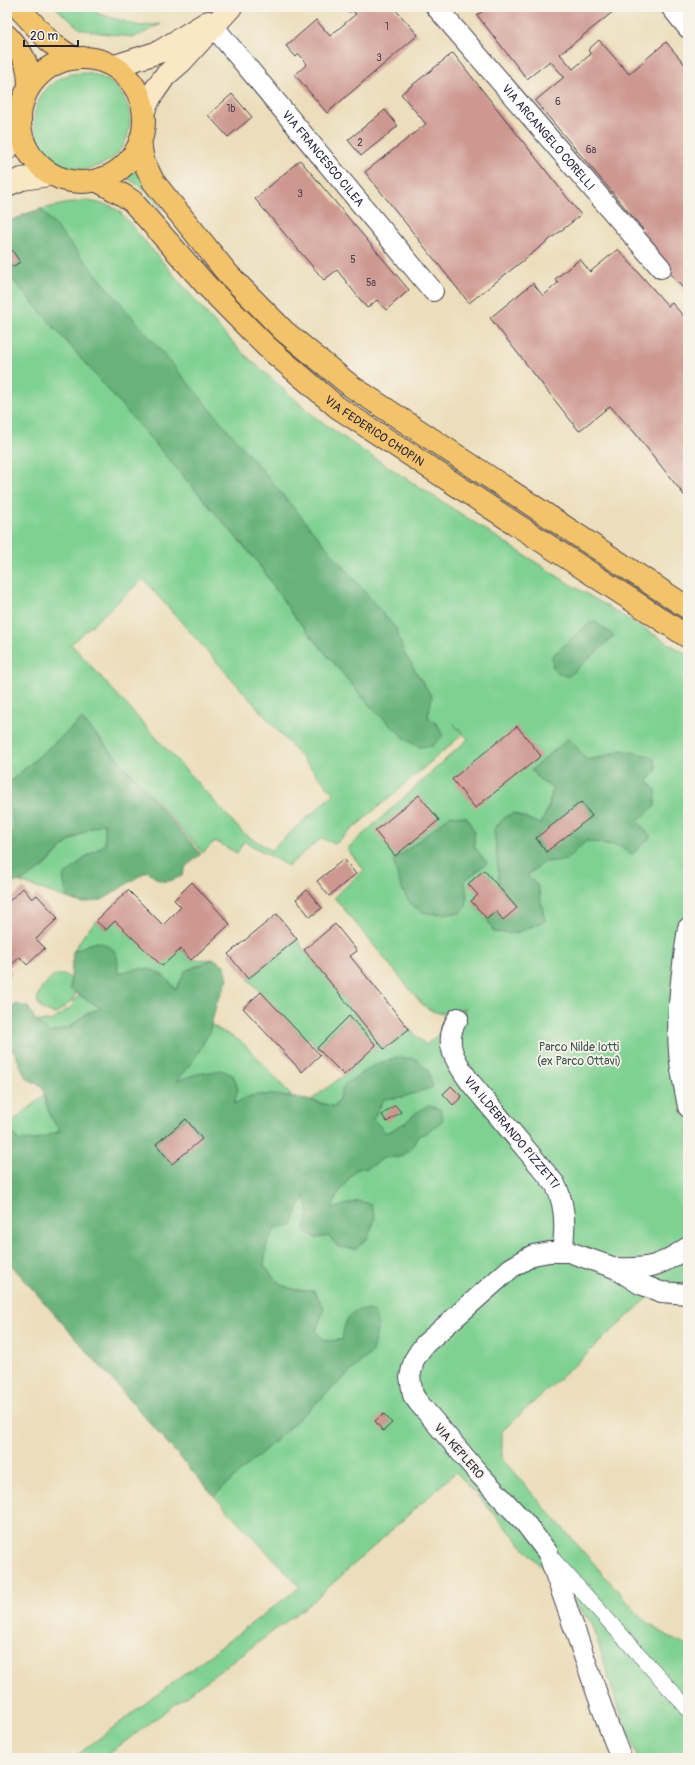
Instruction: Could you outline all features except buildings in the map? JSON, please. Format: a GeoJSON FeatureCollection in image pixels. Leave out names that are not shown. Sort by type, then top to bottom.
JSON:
{"type":"FeatureCollection","features":[{"type":"Feature","properties":{"kind":"main road"},"geometry":{"type":"LineString","coordinates":[[18,7],[51,43],[73,58]]}},
{"type":"Feature","properties":{"kind":"main road"},"geometry":{"type":"LineString","coordinates":[[115,66],[159,52],[231,7]]}},
{"type":"Feature","properties":{"kind":"main road"},"geometry":{"type":"LineString","coordinates":[[144,110],[164,76],[181,62],[231,7]]}},
{"type":"Feature","properties":{"kind":"main road"},"geometry":{"type":"LineString","coordinates":[[7,36],[26,59],[29,85]]}},
{"type":"Feature","properties":{"kind":"main road"},"geometry":{"type":"LineString","coordinates":[[86,57],[101,60],[115,66],[129,78],[139,93],[144,110],[145,127],[140,142],[130,157],[118,170],[98,180],[82,182],[65,180],[50,175],[34,162],[27,151],[19,125],[21,104],[29,85],[41,73],[55,63],[73,58],[86,57]]}},
{"type":"Feature","properties":{"kind":"main road"},"geometry":{"type":"LineString","coordinates":[[7,149],[19,125]]}},
{"type":"Feature","properties":{"kind":"main road","name":"VIA FEDERICO CHOPIN"},"geometry":{"type":"LineString","coordinates":[[140,142],[143,160],[153,181],[228,274],[284,331],[351,386],[688,608]]}},
{"type":"Feature","properties":{"kind":"main road"},"geometry":{"type":"LineString","coordinates":[[7,185],[22,179],[50,175]]}},
{"type":"Feature","properties":{"kind":"main road","name":"VIA FEDERICO CHOPIN"},"geometry":{"type":"LineString","coordinates":[[98,180],[132,202],[206,285],[267,347],[337,407],[688,637]]}},
{"type":"Feature","properties":{"kind":"street","name":"VIA ARCANGELO CORELLI"},"geometry":{"type":"LineString","coordinates":[[436,7],[661,268]]}},
{"type":"Feature","properties":{"kind":"street"},"geometry":{"type":"LineString","coordinates":[[671,7],[688,28]]}},
{"type":"Feature","properties":{"kind":"street","name":"VIA FRANCESCO CILEA"},"geometry":{"type":"LineString","coordinates":[[214,27],[432,291]]}},
{"type":"Feature","properties":{"kind":"street"},"geometry":{"type":"LineString","coordinates":[[688,928],[682,969],[678,1027],[679,1054],[688,1107]]}},
{"type":"Feature","properties":{"kind":"street","name":"VIA ILDEBRANDO PIZZETTI"},"geometry":{"type":"LineString","coordinates":[[458,1018],[453,1025],[450,1040],[454,1056],[461,1069],[560,1192],[563,1203],[565,1225],[562,1251]]}},
{"type":"Feature","properties":{"kind":"street"},"geometry":{"type":"LineString","coordinates":[[615,1268],[641,1269],[664,1263],[688,1247]]}},
{"type":"Feature","properties":{"kind":"street","name":"VIA KEPLERO"},"geometry":{"type":"LineString","coordinates":[[615,1268],[589,1257],[569,1252],[549,1252],[533,1255],[511,1268],[426,1344],[414,1360],[410,1378],[413,1395],[421,1407],[525,1523],[548,1553],[602,1710],[621,1758]]}},
{"type":"Feature","properties":{"kind":"street"},"geometry":{"type":"LineString","coordinates":[[615,1268],[640,1284],[662,1292],[688,1294]]}},
{"type":"Feature","properties":{"kind":"street"},"geometry":{"type":"LineString","coordinates":[[548,1553],[688,1709]]}},
{"type":"Feature","properties":{"kind":"green space"},"geometry":{"type":"Polygon","coordinates":[[[55,7],[87,7],[99,14],[140,26],[161,24],[133,37],[101,33],[80,29],[55,7]]]}},
{"type":"Feature","properties":{"kind":"green space"},"geometry":{"type":"Polygon","coordinates":[[[82,73],[100,77],[109,81],[116,87],[122,94],[126,103],[130,121],[126,139],[122,148],[116,155],[109,161],[100,165],[82,169],[64,165],[55,161],[48,155],[42,148],[38,139],[34,121],[38,103],[42,94],[48,87],[55,81],[64,77],[82,73]]]}},
{"type":"Feature","properties":{"kind":"green space"},"geometry":{"type":"Polygon","coordinates":[[[138,164],[163,211],[144,189],[124,176],[138,164]]]}},
{"type":"Feature","properties":{"kind":"green space","name":"Parco Nilde Iotti (ex Parco Ottavi)"},"geometry":{"type":"Polygon","coordinates":[[[85,200],[111,206],[120,212],[219,328],[245,355],[316,418],[359,448],[557,576],[688,655],[688,1308],[649,1297],[502,1431],[502,1459],[640,1616],[656,1629],[688,1647],[688,1758],[638,1758],[613,1692],[592,1623],[456,1472],[311,1603],[103,1758],[73,1758],[300,1587],[214,1496],[372,1352],[342,1340],[323,1341],[316,1331],[324,1307],[314,1291],[297,1290],[285,1286],[275,1278],[264,1266],[266,1247],[276,1226],[292,1225],[305,1195],[316,1238],[329,1236],[357,1201],[331,1210],[337,1195],[356,1169],[368,1168],[384,1158],[399,1157],[411,1149],[418,1136],[428,1132],[417,1112],[405,1123],[386,1133],[373,1119],[384,1099],[403,1097],[345,1084],[335,1107],[311,1100],[344,1075],[375,1045],[349,1016],[317,1048],[309,1037],[306,1040],[248,979],[297,939],[304,950],[384,1049],[409,1029],[426,1045],[466,1009],[439,1013],[434,1012],[422,1004],[334,897],[364,870],[347,849],[468,739],[453,723],[463,734],[335,844],[322,838],[288,866],[244,841],[237,853],[215,841],[203,853],[82,719],[7,784],[7,273],[256,560],[293,615],[371,707],[408,741],[438,725],[428,717],[431,696],[22,215],[41,209],[85,200]],[[143,579],[71,644],[244,834],[271,850],[334,794],[143,579]],[[621,750],[603,757],[531,770],[541,781],[553,787],[549,806],[541,825],[513,813],[500,887],[517,908],[503,920],[494,932],[516,933],[545,921],[527,875],[544,862],[566,860],[586,841],[621,846],[651,837],[637,821],[648,781],[657,769],[621,750]],[[474,831],[442,912],[461,913],[464,881],[487,863],[474,847],[474,831]]]}},
{"type":"Feature","properties":{"kind":"green space"},"geometry":{"type":"Polygon","coordinates":[[[41,209],[397,630],[403,651],[432,697],[428,717],[438,725],[443,736],[433,746],[419,747],[408,741],[371,707],[293,615],[256,560],[7,273],[7,222],[41,209]]]}},
{"type":"Feature","properties":{"kind":"green space"},"geometry":{"type":"Polygon","coordinates":[[[591,622],[596,622],[614,636],[568,677],[558,673],[553,668],[552,656],[591,622]]]}},
{"type":"Feature","properties":{"kind":"green space"},"geometry":{"type":"Polygon","coordinates":[[[82,719],[201,854],[186,866],[182,876],[163,881],[159,880],[147,871],[102,900],[82,903],[67,898],[63,877],[86,857],[105,844],[104,823],[74,838],[46,864],[26,879],[7,884],[7,836],[14,830],[7,784],[82,719]]]}},
{"type":"Feature","properties":{"kind":"green space"},"geometry":{"type":"Polygon","coordinates":[[[569,738],[587,760],[603,757],[621,750],[653,757],[657,769],[648,781],[656,791],[655,806],[637,821],[651,837],[631,855],[621,846],[586,841],[566,860],[544,862],[527,875],[538,886],[545,921],[516,933],[494,932],[487,919],[496,911],[503,920],[517,908],[500,888],[494,829],[505,817],[513,813],[541,824],[549,806],[553,787],[541,781],[531,770],[569,738]]]}},
{"type":"Feature","properties":{"kind":"green space"},"geometry":{"type":"Polygon","coordinates":[[[7,796],[12,812],[14,831],[7,836],[7,796]]]}},
{"type":"Feature","properties":{"kind":"green space"},"geometry":{"type":"Polygon","coordinates":[[[451,815],[467,817],[474,831],[474,847],[487,863],[464,881],[467,893],[466,907],[460,913],[436,914],[423,912],[416,908],[406,897],[393,861],[451,815]]]}},
{"type":"Feature","properties":{"kind":"green space"},"geometry":{"type":"Polygon","coordinates":[[[104,823],[105,844],[86,857],[64,877],[67,898],[20,882],[44,867],[66,844],[89,829],[104,823]]]}},
{"type":"Feature","properties":{"kind":"green space"},"geometry":{"type":"Polygon","coordinates":[[[96,921],[106,930],[115,921],[181,949],[192,960],[214,959],[185,971],[176,990],[164,977],[150,971],[135,970],[118,974],[87,945],[73,952],[85,933],[96,921]]]}},
{"type":"Feature","properties":{"kind":"green space"},"geometry":{"type":"Polygon","coordinates":[[[97,942],[113,949],[118,962],[118,974],[136,969],[151,970],[164,976],[176,990],[185,971],[214,959],[225,966],[228,979],[217,1002],[209,1033],[193,1061],[176,1081],[198,1074],[221,1070],[233,1075],[238,1089],[234,1104],[251,1096],[270,1095],[305,1100],[335,1107],[345,1084],[376,1064],[397,1057],[416,1059],[428,1070],[433,1087],[403,1097],[384,1099],[373,1119],[386,1133],[405,1123],[417,1112],[429,1106],[440,1109],[443,1120],[427,1132],[418,1136],[411,1149],[399,1157],[384,1158],[368,1168],[356,1169],[337,1195],[332,1209],[357,1201],[371,1204],[375,1218],[368,1238],[356,1249],[338,1247],[329,1236],[316,1238],[305,1230],[309,1214],[305,1196],[298,1209],[292,1226],[276,1227],[266,1247],[264,1266],[280,1283],[285,1286],[297,1290],[314,1291],[324,1308],[316,1331],[323,1341],[342,1340],[347,1320],[354,1312],[359,1310],[374,1312],[378,1326],[372,1352],[214,1496],[7,1260],[7,1126],[19,1141],[36,1140],[60,1131],[50,1116],[42,1086],[26,1078],[15,1053],[7,1047],[7,1010],[16,1004],[28,1007],[36,1021],[50,1033],[70,1027],[86,1014],[101,1008],[70,989],[73,952],[97,942]],[[186,1119],[156,1143],[171,1163],[202,1139],[186,1119]]]}},
{"type":"Feature","properties":{"kind":"green space"},"geometry":{"type":"Polygon","coordinates":[[[56,975],[66,975],[73,981],[76,993],[72,1001],[56,1014],[46,1011],[40,1007],[38,997],[44,985],[56,975]]]}},
{"type":"Feature","properties":{"kind":"green space"},"geometry":{"type":"Polygon","coordinates":[[[79,995],[102,1008],[86,1014],[70,1027],[50,1033],[36,1021],[52,1021],[71,1007],[79,995]]]}},
{"type":"Feature","properties":{"kind":"green space"},"geometry":{"type":"Polygon","coordinates":[[[211,1025],[242,1042],[294,1099],[271,1095],[233,1104],[238,1089],[233,1075],[198,1074],[175,1081],[201,1047],[211,1025]]]}},
{"type":"Feature","properties":{"kind":"green space"},"geometry":{"type":"Polygon","coordinates":[[[44,1096],[50,1116],[60,1131],[36,1140],[19,1141],[7,1126],[44,1096]]]}}]}
